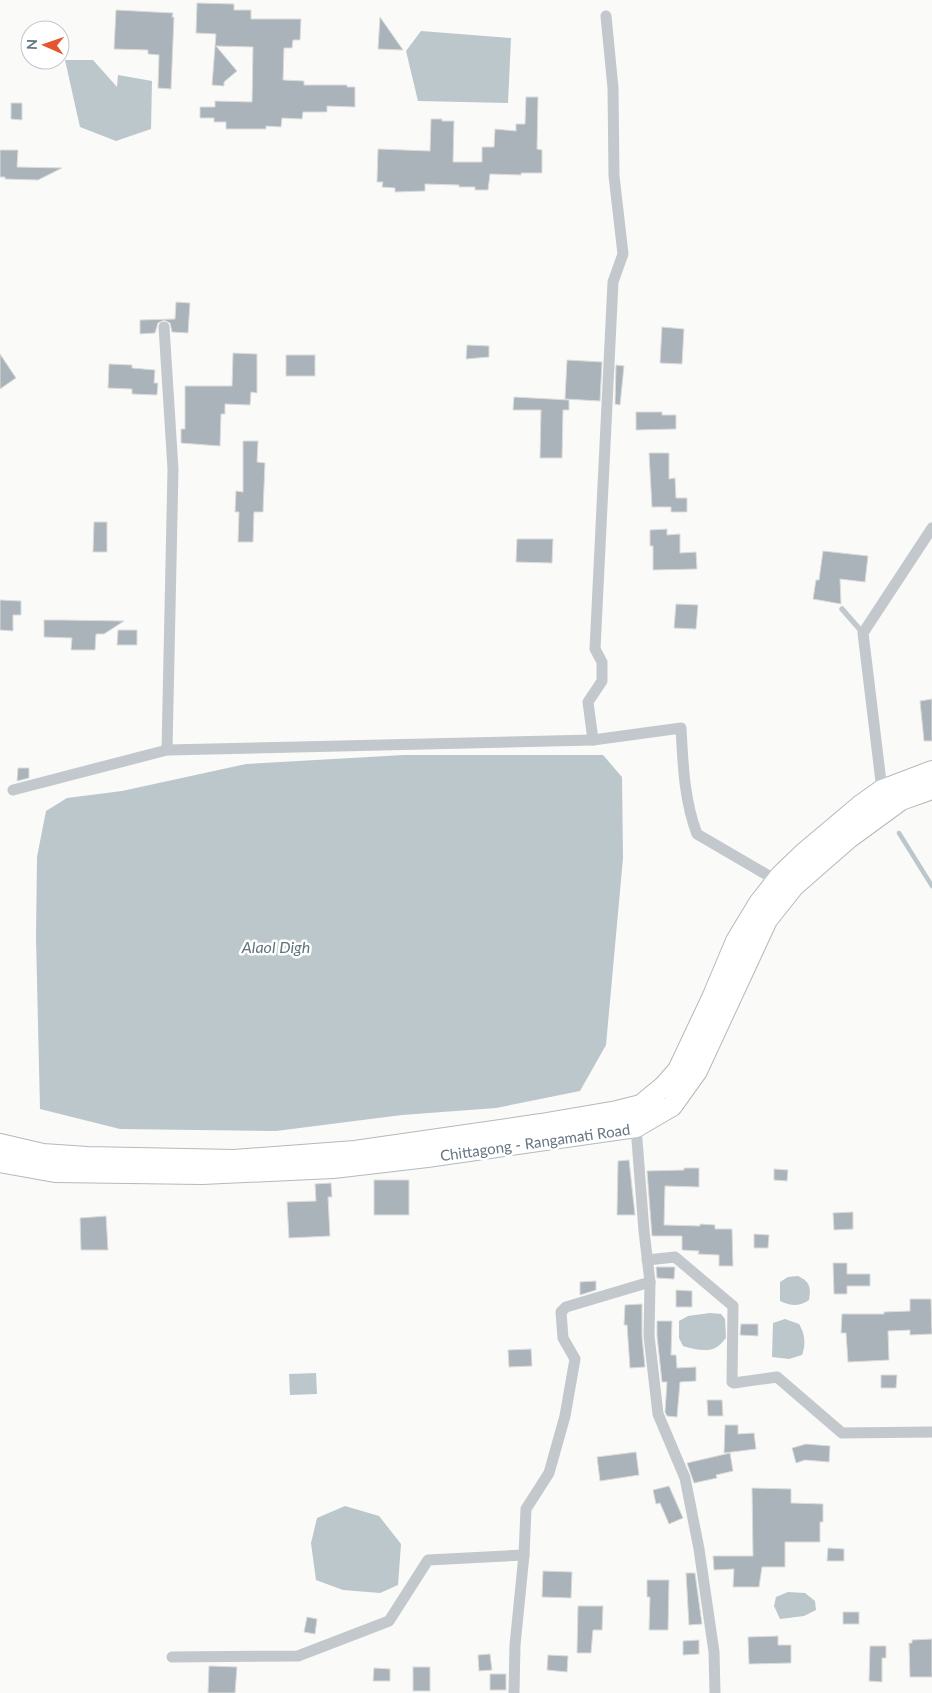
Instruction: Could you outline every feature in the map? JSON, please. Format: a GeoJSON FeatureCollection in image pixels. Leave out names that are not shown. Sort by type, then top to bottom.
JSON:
{"type":"FeatureCollection","features":[{"type":"Feature","properties":{"kind":"highway","name":"Chittagong - Rangamati Road"},"geometry":{"type":"LineString","coordinates":[[0,1144],[43,1154],[87,1157],[234,1160],[355,1151],[541,1124],[616,1111],[641,1104],[664,1086],[678,1070],[736,941],[759,903],[776,880],[804,853],[861,805],[882,790],[932,771]]}},
{"type":"Feature","properties":{"kind":"highway","name":"Chittagong - Rangamati Road"},"geometry":{"type":"LineString","coordinates":[[0,1162],[54,1172],[202,1174],[333,1168],[428,1157],[636,1127],[672,1106],[697,1071],[767,920],[794,886],[849,838],[900,800],[932,789]]}},
{"type":"Feature","properties":{"kind":"street"},"geometry":{"type":"LineString","coordinates":[[593,740],[588,702],[602,681],[602,662],[594,648],[613,282],[623,254],[614,176],[613,88],[606,16]]}},
{"type":"Feature","properties":{"kind":"street"},"geometry":{"type":"LineString","coordinates":[[164,327],[173,469],[167,750]]}},
{"type":"Feature","properties":{"kind":"street"},"geometry":{"type":"LineString","coordinates":[[882,790],[863,633],[932,528]]}},
{"type":"Feature","properties":{"kind":"street"},"geometry":{"type":"LineString","coordinates":[[13,790],[167,750],[593,740],[681,728],[684,773],[692,822],[697,834],[776,880]]}},
{"type":"Feature","properties":{"kind":"street"},"geometry":{"type":"LineString","coordinates":[[636,1127],[650,1282],[649,1336],[658,1414],[685,1478],[699,1549],[714,1652],[715,1693]]}},
{"type":"Feature","properties":{"kind":"street"},"geometry":{"type":"LineString","coordinates":[[647,1260],[675,1257],[733,1306],[732,1382],[734,1384],[777,1377],[842,1433],[932,1432]]}},
{"type":"Feature","properties":{"kind":"street"},"geometry":{"type":"LineString","coordinates":[[514,1693],[515,1645],[524,1555],[526,1509],[549,1474],[565,1416],[575,1359],[563,1338],[561,1312],[566,1308],[650,1282]]}},
{"type":"Feature","properties":{"kind":"street"},"geometry":{"type":"LineString","coordinates":[[172,1657],[298,1656],[389,1621],[428,1560],[524,1555]]}},
{"type":"Feature","properties":{"kind":"lane"},"geometry":{"type":"LineString","coordinates":[[842,608],[863,633]]}},
{"type":"Feature","properties":{"kind":"water"},"geometry":{"type":"Polygon","coordinates":[[[421,31],[511,38],[508,103],[418,101],[406,51],[421,31]]]}},
{"type":"Feature","properties":{"kind":"water"},"geometry":{"type":"Polygon","coordinates":[[[70,60],[93,60],[117,87],[118,75],[152,81],[151,129],[116,141],[80,127],[67,70],[70,70],[70,60]]]}},
{"type":"Feature","properties":{"kind":"water","name":"Alaol Digh"},"geometry":{"type":"Polygon","coordinates":[[[404,755],[603,755],[622,777],[623,858],[606,1045],[580,1091],[496,1108],[402,1115],[276,1131],[120,1129],[40,1109],[36,938],[37,857],[46,811],[67,798],[122,791],[246,764],[404,755]]]}},
{"type":"Feature","properties":{"kind":"water"},"geometry":{"type":"Polygon","coordinates":[[[798,1276],[809,1285],[809,1300],[795,1305],[780,1301],[780,1282],[788,1277],[798,1276]]]}},
{"type":"Feature","properties":{"kind":"water"},"geometry":{"type":"Polygon","coordinates":[[[710,1313],[721,1314],[725,1319],[726,1338],[717,1347],[709,1350],[683,1346],[679,1338],[679,1321],[688,1316],[710,1313]]]}},
{"type":"Feature","properties":{"kind":"water"},"geometry":{"type":"Polygon","coordinates":[[[785,1319],[799,1324],[804,1339],[802,1355],[789,1359],[772,1357],[773,1323],[785,1319]]]}},
{"type":"Feature","properties":{"kind":"water"},"geometry":{"type":"Polygon","coordinates":[[[316,1373],[317,1394],[290,1395],[289,1374],[316,1373]]]}},
{"type":"Feature","properties":{"kind":"water"},"geometry":{"type":"Polygon","coordinates":[[[345,1506],[379,1516],[401,1544],[398,1585],[380,1593],[343,1590],[316,1580],[311,1543],[317,1518],[345,1506]]]}},
{"type":"Feature","properties":{"kind":"water"},"geometry":{"type":"Polygon","coordinates":[[[788,1592],[805,1593],[815,1601],[816,1610],[804,1616],[780,1619],[774,1606],[776,1597],[788,1592]]]}},
{"type":"Feature","properties":{"kind":"building"},"geometry":{"type":"Polygon","coordinates":[[[197,3],[234,4],[234,10],[251,10],[251,19],[301,19],[300,40],[293,40],[292,48],[284,48],[283,80],[304,81],[304,85],[347,85],[347,87],[355,87],[355,107],[327,106],[327,112],[303,112],[302,119],[282,118],[281,127],[266,126],[266,129],[226,129],[226,122],[214,122],[214,118],[200,118],[200,107],[215,107],[215,101],[252,102],[253,47],[216,46],[237,71],[224,82],[224,86],[212,85],[216,34],[196,33],[197,3]]]}},
{"type":"Feature","properties":{"kind":"building"},"geometry":{"type":"Polygon","coordinates":[[[116,10],[173,13],[171,89],[158,88],[159,55],[148,54],[148,50],[114,49],[116,10]]]}},
{"type":"Feature","properties":{"kind":"building"},"geometry":{"type":"Polygon","coordinates":[[[380,17],[403,50],[378,49],[380,17]]]}},
{"type":"Feature","properties":{"kind":"building"},"geometry":{"type":"Polygon","coordinates":[[[526,97],[538,97],[537,149],[542,150],[542,173],[521,173],[521,175],[490,174],[488,190],[475,190],[475,187],[459,187],[459,185],[425,184],[425,191],[395,192],[395,188],[382,187],[383,182],[377,182],[378,149],[430,151],[431,119],[454,121],[453,162],[482,162],[482,147],[494,147],[495,129],[516,131],[516,124],[525,124],[526,97]]]}},
{"type":"Feature","properties":{"kind":"building"},"geometry":{"type":"Polygon","coordinates":[[[11,103],[22,103],[22,120],[11,119],[11,103]]]}},
{"type":"Feature","properties":{"kind":"building"},"geometry":{"type":"Polygon","coordinates":[[[0,150],[18,150],[17,167],[62,168],[38,180],[5,179],[5,177],[0,177],[0,150]]]}},
{"type":"Feature","properties":{"kind":"building"},"geometry":{"type":"Polygon","coordinates":[[[176,302],[190,303],[188,333],[172,332],[170,323],[164,320],[158,323],[155,333],[140,334],[140,320],[175,319],[176,302]]]}},
{"type":"Feature","properties":{"kind":"building"},"geometry":{"type":"Polygon","coordinates":[[[662,327],[684,329],[682,364],[660,363],[662,327]]]}},
{"type":"Feature","properties":{"kind":"building"},"geometry":{"type":"Polygon","coordinates":[[[467,345],[489,346],[489,357],[466,359],[467,345]]]}},
{"type":"Feature","properties":{"kind":"building"},"geometry":{"type":"Polygon","coordinates":[[[233,353],[257,354],[257,393],[251,392],[250,405],[225,404],[225,414],[221,414],[220,446],[181,443],[181,429],[185,429],[185,386],[232,386],[233,353]]]}},
{"type":"Feature","properties":{"kind":"building"},"geometry":{"type":"Polygon","coordinates":[[[0,354],[16,378],[0,389],[0,354]]]}},
{"type":"Feature","properties":{"kind":"building"},"geometry":{"type":"Polygon","coordinates":[[[286,355],[315,355],[315,376],[286,376],[286,355]]]}},
{"type":"Feature","properties":{"kind":"building"},"geometry":{"type":"Polygon","coordinates":[[[567,360],[602,362],[600,401],[565,399],[567,360]]]}},
{"type":"Feature","properties":{"kind":"building"},"geometry":{"type":"Polygon","coordinates":[[[109,364],[132,365],[132,368],[155,370],[154,383],[158,383],[157,395],[132,394],[132,389],[108,388],[109,364]]]}},
{"type":"Feature","properties":{"kind":"building"},"geometry":{"type":"Polygon","coordinates":[[[616,365],[624,366],[620,405],[615,404],[616,365]]]}},
{"type":"Feature","properties":{"kind":"building"},"geometry":{"type":"Polygon","coordinates":[[[514,397],[569,400],[569,410],[563,410],[562,458],[540,458],[541,410],[513,410],[514,397]]]}},
{"type":"Feature","properties":{"kind":"building"},"geometry":{"type":"Polygon","coordinates":[[[636,412],[662,412],[662,415],[676,415],[676,429],[636,430],[636,412]]]}},
{"type":"Feature","properties":{"kind":"building"},"geometry":{"type":"Polygon","coordinates":[[[243,441],[258,441],[257,462],[265,463],[263,512],[254,512],[253,542],[238,542],[239,512],[235,512],[236,491],[243,492],[243,441]]]}},
{"type":"Feature","properties":{"kind":"building"},"geometry":{"type":"Polygon","coordinates":[[[649,453],[669,453],[669,479],[675,478],[676,498],[687,498],[687,512],[671,512],[671,507],[652,507],[649,453]]]}},
{"type":"Feature","properties":{"kind":"building"},"geometry":{"type":"Polygon","coordinates":[[[94,522],[107,522],[107,552],[93,552],[94,522]]]}},
{"type":"Feature","properties":{"kind":"building"},"geometry":{"type":"Polygon","coordinates":[[[667,529],[667,535],[680,534],[680,553],[696,552],[697,569],[653,570],[653,546],[650,546],[650,530],[667,529]]]}},
{"type":"Feature","properties":{"kind":"building"},"geometry":{"type":"Polygon","coordinates":[[[517,539],[553,539],[552,563],[516,562],[517,539]]]}},
{"type":"Feature","properties":{"kind":"building"},"geometry":{"type":"Polygon","coordinates":[[[823,551],[868,556],[865,582],[840,579],[841,604],[813,599],[816,580],[819,580],[823,551]]]}},
{"type":"Feature","properties":{"kind":"building"},"geometry":{"type":"Polygon","coordinates":[[[0,600],[21,601],[21,615],[13,615],[13,631],[0,630],[0,600]]]}},
{"type":"Feature","properties":{"kind":"building"},"geometry":{"type":"Polygon","coordinates":[[[676,604],[698,605],[696,629],[674,628],[676,604]]]}},
{"type":"Feature","properties":{"kind":"building"},"geometry":{"type":"Polygon","coordinates":[[[44,620],[124,621],[104,634],[96,634],[95,650],[71,650],[72,638],[44,637],[44,620]]]}},
{"type":"Feature","properties":{"kind":"building"},"geometry":{"type":"Polygon","coordinates":[[[118,630],[137,630],[137,645],[117,645],[118,630]]]}},
{"type":"Feature","properties":{"kind":"building"},"geometry":{"type":"Polygon","coordinates":[[[932,699],[932,741],[924,741],[920,701],[932,699]]]}},
{"type":"Feature","properties":{"kind":"building"},"geometry":{"type":"Polygon","coordinates":[[[18,768],[29,768],[29,778],[17,781],[18,768]]]}},
{"type":"Feature","properties":{"kind":"building"},"geometry":{"type":"Polygon","coordinates":[[[629,1160],[635,1215],[617,1215],[618,1161],[629,1160]]]}},
{"type":"Feature","properties":{"kind":"building"},"geometry":{"type":"Polygon","coordinates":[[[684,1168],[699,1168],[699,1187],[665,1186],[664,1225],[700,1226],[700,1224],[715,1225],[715,1229],[732,1229],[733,1266],[719,1266],[719,1255],[698,1254],[699,1251],[682,1250],[682,1236],[652,1236],[647,1171],[684,1170],[684,1168]]]}},
{"type":"Feature","properties":{"kind":"building"},"geometry":{"type":"Polygon","coordinates":[[[774,1169],[788,1170],[787,1181],[774,1180],[774,1169]]]}},
{"type":"Feature","properties":{"kind":"building"},"geometry":{"type":"Polygon","coordinates":[[[374,1180],[409,1180],[409,1215],[374,1215],[374,1180]]]}},
{"type":"Feature","properties":{"kind":"building"},"geometry":{"type":"Polygon","coordinates":[[[331,1183],[332,1197],[328,1197],[330,1236],[289,1238],[287,1202],[316,1201],[315,1184],[331,1183]]]}},
{"type":"Feature","properties":{"kind":"building"},"geometry":{"type":"Polygon","coordinates":[[[853,1212],[853,1229],[834,1230],[833,1213],[853,1212]]]}},
{"type":"Feature","properties":{"kind":"building"},"geometry":{"type":"Polygon","coordinates":[[[106,1216],[108,1250],[81,1250],[80,1218],[106,1216]]]}},
{"type":"Feature","properties":{"kind":"building"},"geometry":{"type":"Polygon","coordinates":[[[754,1234],[769,1235],[768,1248],[754,1248],[754,1234]]]}},
{"type":"Feature","properties":{"kind":"building"},"geometry":{"type":"Polygon","coordinates":[[[833,1263],[847,1263],[847,1274],[870,1274],[870,1286],[847,1286],[847,1294],[834,1294],[833,1263]]]}},
{"type":"Feature","properties":{"kind":"building"},"geometry":{"type":"Polygon","coordinates":[[[656,1267],[675,1267],[674,1279],[657,1278],[656,1267]]]}},
{"type":"Feature","properties":{"kind":"building"},"geometry":{"type":"Polygon","coordinates":[[[596,1281],[596,1290],[580,1295],[580,1282],[596,1281]]]}},
{"type":"Feature","properties":{"kind":"building"},"geometry":{"type":"Polygon","coordinates":[[[676,1290],[692,1291],[692,1307],[676,1307],[676,1290]]]}},
{"type":"Feature","properties":{"kind":"building"},"geometry":{"type":"Polygon","coordinates":[[[910,1299],[931,1299],[932,1334],[910,1335],[910,1330],[888,1331],[889,1360],[848,1362],[846,1333],[841,1333],[842,1314],[884,1314],[884,1312],[910,1311],[910,1299]]]}},
{"type":"Feature","properties":{"kind":"building"},"geometry":{"type":"Polygon","coordinates":[[[642,1304],[642,1336],[645,1367],[630,1368],[627,1325],[624,1325],[625,1305],[642,1304]]]}},
{"type":"Feature","properties":{"kind":"building"},"geometry":{"type":"Polygon","coordinates":[[[657,1321],[672,1321],[671,1355],[676,1355],[677,1368],[696,1367],[696,1381],[680,1382],[677,1417],[667,1416],[665,1412],[667,1382],[662,1382],[657,1321]]]}},
{"type":"Feature","properties":{"kind":"building"},"geometry":{"type":"Polygon","coordinates":[[[741,1324],[758,1324],[758,1336],[740,1335],[741,1324]]]}},
{"type":"Feature","properties":{"kind":"building"},"geometry":{"type":"Polygon","coordinates":[[[531,1349],[532,1366],[509,1367],[508,1350],[531,1349]]]}},
{"type":"Feature","properties":{"kind":"building"},"geometry":{"type":"Polygon","coordinates":[[[881,1375],[897,1375],[896,1388],[881,1388],[881,1375]]]}},
{"type":"Feature","properties":{"kind":"building"},"geometry":{"type":"Polygon","coordinates":[[[707,1400],[722,1400],[723,1416],[708,1416],[707,1400]]]}},
{"type":"Feature","properties":{"kind":"building"},"geometry":{"type":"Polygon","coordinates":[[[725,1425],[738,1425],[738,1434],[754,1433],[756,1449],[724,1453],[725,1425]]]}},
{"type":"Feature","properties":{"kind":"building"},"geometry":{"type":"Polygon","coordinates":[[[806,1444],[830,1446],[829,1462],[805,1460],[796,1463],[792,1448],[806,1444]]]}},
{"type":"Feature","properties":{"kind":"building"},"geometry":{"type":"Polygon","coordinates":[[[636,1452],[639,1475],[600,1481],[597,1457],[636,1452]]]}},
{"type":"Feature","properties":{"kind":"building"},"geometry":{"type":"Polygon","coordinates":[[[730,1453],[733,1471],[716,1475],[717,1478],[694,1483],[687,1463],[730,1453]]]}},
{"type":"Feature","properties":{"kind":"building"},"geometry":{"type":"Polygon","coordinates":[[[669,1486],[683,1518],[669,1524],[660,1503],[656,1504],[653,1490],[669,1486]]]}},
{"type":"Feature","properties":{"kind":"building"},"geometry":{"type":"Polygon","coordinates":[[[752,1488],[791,1489],[791,1503],[823,1504],[823,1522],[820,1522],[820,1542],[785,1542],[785,1567],[762,1567],[759,1587],[733,1587],[734,1569],[714,1570],[713,1556],[753,1556],[752,1488]]]}},
{"type":"Feature","properties":{"kind":"building"},"geometry":{"type":"Polygon","coordinates":[[[828,1548],[844,1549],[844,1561],[827,1561],[828,1548]]]}},
{"type":"Feature","properties":{"kind":"building"},"geometry":{"type":"Polygon","coordinates":[[[543,1571],[572,1572],[571,1598],[542,1597],[543,1571]]]}},
{"type":"Feature","properties":{"kind":"building"},"geometry":{"type":"Polygon","coordinates":[[[686,1573],[695,1573],[702,1624],[689,1625],[686,1573]]]}},
{"type":"Feature","properties":{"kind":"building"},"geometry":{"type":"Polygon","coordinates":[[[647,1580],[669,1580],[668,1630],[649,1630],[650,1597],[647,1597],[647,1580]]]}},
{"type":"Feature","properties":{"kind":"building"},"geometry":{"type":"Polygon","coordinates":[[[578,1606],[603,1606],[602,1630],[593,1630],[591,1653],[577,1653],[578,1606]]]}},
{"type":"Feature","properties":{"kind":"building"},"geometry":{"type":"Polygon","coordinates":[[[843,1612],[859,1612],[859,1624],[843,1624],[843,1612]]]}},
{"type":"Feature","properties":{"kind":"building"},"geometry":{"type":"Polygon","coordinates":[[[307,1617],[317,1619],[315,1634],[304,1632],[307,1617]]]}},
{"type":"Feature","properties":{"kind":"building"},"geometry":{"type":"Polygon","coordinates":[[[778,1636],[778,1645],[791,1645],[791,1663],[749,1664],[748,1637],[778,1636]]]}},
{"type":"Feature","properties":{"kind":"building"},"geometry":{"type":"Polygon","coordinates":[[[932,1639],[932,1677],[910,1677],[909,1643],[912,1643],[912,1640],[932,1639]]]}},
{"type":"Feature","properties":{"kind":"building"},"geometry":{"type":"Polygon","coordinates":[[[699,1640],[699,1654],[683,1655],[683,1641],[699,1640]]]}},
{"type":"Feature","properties":{"kind":"building"},"geometry":{"type":"Polygon","coordinates":[[[870,1646],[886,1646],[886,1658],[882,1658],[882,1682],[869,1681],[870,1646]]]}},
{"type":"Feature","properties":{"kind":"building"},"geometry":{"type":"Polygon","coordinates":[[[490,1654],[492,1670],[479,1671],[478,1655],[490,1654]]]}},
{"type":"Feature","properties":{"kind":"building"},"geometry":{"type":"Polygon","coordinates":[[[548,1655],[568,1656],[567,1672],[547,1670],[548,1655]]]}},
{"type":"Feature","properties":{"kind":"building"},"geometry":{"type":"Polygon","coordinates":[[[209,1666],[237,1667],[235,1693],[208,1693],[209,1666]]]}},
{"type":"Feature","properties":{"kind":"building"},"geometry":{"type":"Polygon","coordinates":[[[413,1667],[430,1667],[430,1691],[413,1691],[413,1667]]]}},
{"type":"Feature","properties":{"kind":"building"},"geometry":{"type":"Polygon","coordinates":[[[374,1668],[390,1669],[390,1681],[373,1681],[374,1668]]]}},
{"type":"Feature","properties":{"kind":"building"},"geometry":{"type":"Polygon","coordinates":[[[490,1674],[506,1674],[506,1690],[490,1690],[490,1674]]]}},
{"type":"Feature","properties":{"kind":"waterway"},"geometry":{"type":"LineString","coordinates":[[899,833],[932,886]]}}]}
